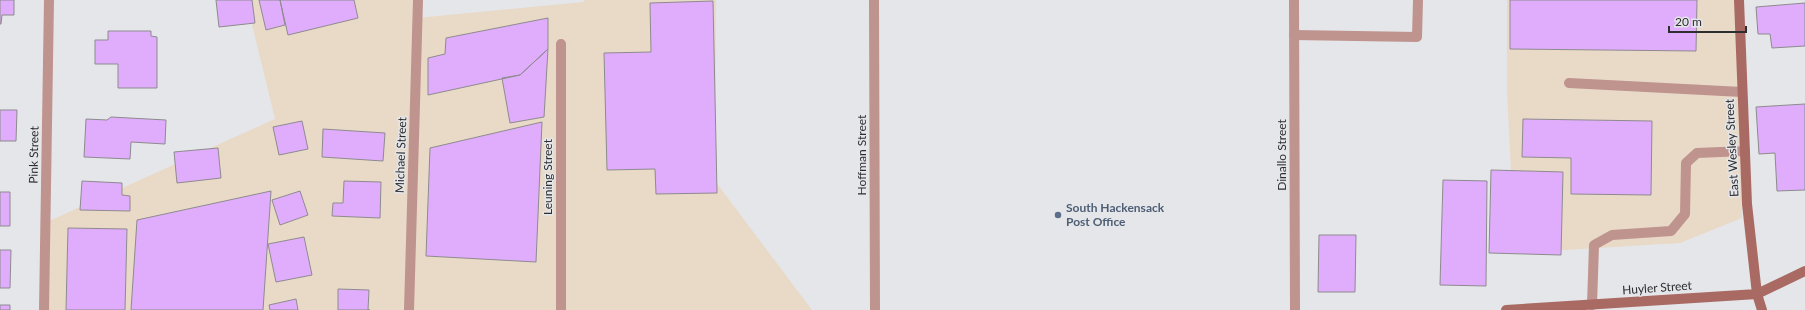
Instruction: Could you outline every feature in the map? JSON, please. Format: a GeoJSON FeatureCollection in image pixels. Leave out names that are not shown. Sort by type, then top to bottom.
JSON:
{"type":"FeatureCollection","features":[{"type":"Feature","properties":{"kind":"street","name":"Pink Street"},"geometry":{"type":"LineString","coordinates":[[44,310],[49,0]]}},
{"type":"Feature","properties":{"kind":"street","name":"Michael Street"},"geometry":{"type":"LineString","coordinates":[[409,310],[418,0]]}},
{"type":"Feature","properties":{"kind":"street","name":"Hoffman Street"},"geometry":{"type":"LineString","coordinates":[[874,0],[875,310]]}},
{"type":"Feature","properties":{"kind":"street","name":"Dinallo Street"},"geometry":{"type":"LineString","coordinates":[[1294,0],[1295,310]]}},
{"type":"Feature","properties":{"kind":"street"},"geometry":{"type":"LineString","coordinates":[[1294,36],[1417,37],[1418,0]]}},
{"type":"Feature","properties":{"kind":"street","name":"East Wesley Street"},"geometry":{"type":"LineString","coordinates":[[1739,0],[1748,204],[1757,294],[1762,310]]}},
{"type":"Feature","properties":{"kind":"street","name":"Leuning Street"},"geometry":{"type":"LineString","coordinates":[[561,44],[561,310]]}},
{"type":"Feature","properties":{"kind":"street"},"geometry":{"type":"LineString","coordinates":[[1569,83],[1742,92]]}},
{"type":"Feature","properties":{"kind":"street"},"geometry":{"type":"LineString","coordinates":[[1592,305],[1594,245],[1612,235],[1671,230],[1685,214],[1686,162],[1697,153],[1745,151]]}},
{"type":"Feature","properties":{"kind":"street","name":"Huyler Street"},"geometry":{"type":"LineString","coordinates":[[1506,310],[1757,294],[1805,271]]}},
{"type":"Feature","properties":{"kind":"shaded area"},"geometry":{"type":"Polygon","coordinates":[[[246,0],[416,0],[417,18],[583,2],[585,0],[716,0],[715,181],[812,310],[48,310],[47,222],[275,119],[246,0]]]}},
{"type":"Feature","properties":{"kind":"shaded area"},"geometry":{"type":"Polygon","coordinates":[[[1507,0],[1737,0],[1742,218],[1680,243],[1515,253],[1507,91],[1507,0]]]}},
{"type":"Feature","properties":{"kind":"building"},"geometry":{"type":"Polygon","coordinates":[[[0,0],[14,0],[14,15],[2,15],[1,24],[0,24],[0,0]]]}},
{"type":"Feature","properties":{"kind":"building"},"geometry":{"type":"Polygon","coordinates":[[[216,0],[252,0],[255,23],[219,27],[216,0]]]}},
{"type":"Feature","properties":{"kind":"building"},"geometry":{"type":"Polygon","coordinates":[[[259,0],[280,0],[285,25],[266,30],[259,0]]]}},
{"type":"Feature","properties":{"kind":"building"},"geometry":{"type":"Polygon","coordinates":[[[280,0],[354,0],[358,18],[288,35],[280,0]]]}},
{"type":"Feature","properties":{"kind":"building"},"geometry":{"type":"Polygon","coordinates":[[[1510,0],[1697,0],[1696,51],[1510,49],[1510,0]]]}},
{"type":"Feature","properties":{"kind":"building"},"geometry":{"type":"Polygon","coordinates":[[[713,1],[717,193],[656,194],[655,169],[607,170],[604,53],[651,52],[650,3],[713,1]]]}},
{"type":"Feature","properties":{"kind":"building"},"geometry":{"type":"Polygon","coordinates":[[[1805,3],[1805,46],[1772,48],[1770,34],[1758,34],[1756,7],[1805,3]]]}},
{"type":"Feature","properties":{"kind":"building"},"geometry":{"type":"Polygon","coordinates":[[[548,18],[548,49],[520,75],[428,95],[428,58],[445,54],[446,38],[548,18]]]}},
{"type":"Feature","properties":{"kind":"building"},"geometry":{"type":"Polygon","coordinates":[[[108,31],[151,31],[151,36],[157,37],[157,88],[118,88],[118,64],[95,64],[95,40],[108,40],[108,31]]]}},
{"type":"Feature","properties":{"kind":"building"},"geometry":{"type":"Polygon","coordinates":[[[548,49],[544,117],[510,123],[502,78],[520,75],[548,49]]]}},
{"type":"Feature","properties":{"kind":"building"},"geometry":{"type":"Polygon","coordinates":[[[1805,104],[1805,190],[1777,191],[1775,153],[1759,154],[1756,107],[1805,104]]]}},
{"type":"Feature","properties":{"kind":"building"},"geometry":{"type":"Polygon","coordinates":[[[0,110],[17,110],[16,141],[0,141],[0,110]]]}},
{"type":"Feature","properties":{"kind":"building"},"geometry":{"type":"Polygon","coordinates":[[[111,117],[166,120],[165,144],[131,142],[130,159],[84,157],[86,119],[107,120],[111,117]]]}},
{"type":"Feature","properties":{"kind":"building"},"geometry":{"type":"Polygon","coordinates":[[[1523,119],[1652,121],[1651,195],[1571,194],[1571,158],[1522,157],[1523,119]]]}},
{"type":"Feature","properties":{"kind":"building"},"geometry":{"type":"Polygon","coordinates":[[[302,121],[308,149],[279,155],[273,127],[302,121]]]}},
{"type":"Feature","properties":{"kind":"building"},"geometry":{"type":"Polygon","coordinates":[[[542,122],[536,262],[426,256],[430,148],[542,122]]]}},
{"type":"Feature","properties":{"kind":"building"},"geometry":{"type":"Polygon","coordinates":[[[323,129],[385,133],[383,161],[322,157],[323,129]]]}},
{"type":"Feature","properties":{"kind":"building"},"geometry":{"type":"Polygon","coordinates":[[[218,148],[221,178],[177,183],[174,152],[218,148]]]}},
{"type":"Feature","properties":{"kind":"building"},"geometry":{"type":"Polygon","coordinates":[[[1491,170],[1563,172],[1561,255],[1489,253],[1491,170]]]}},
{"type":"Feature","properties":{"kind":"building"},"geometry":{"type":"Polygon","coordinates":[[[1443,180],[1487,181],[1486,286],[1440,285],[1443,180]]]}},
{"type":"Feature","properties":{"kind":"building"},"geometry":{"type":"Polygon","coordinates":[[[82,181],[122,183],[122,195],[130,196],[130,211],[80,210],[82,181]]]}},
{"type":"Feature","properties":{"kind":"building"},"geometry":{"type":"Polygon","coordinates":[[[344,181],[381,182],[380,218],[332,216],[333,203],[343,203],[344,181]]]}},
{"type":"Feature","properties":{"kind":"building"},"geometry":{"type":"Polygon","coordinates":[[[271,191],[263,310],[131,310],[137,220],[271,191]]]}},
{"type":"Feature","properties":{"kind":"building"},"geometry":{"type":"Polygon","coordinates":[[[300,191],[308,215],[280,225],[272,200],[300,191]]]}},
{"type":"Feature","properties":{"kind":"building"},"geometry":{"type":"Polygon","coordinates":[[[0,192],[10,192],[10,226],[0,226],[0,192]]]}},
{"type":"Feature","properties":{"kind":"building"},"geometry":{"type":"Polygon","coordinates":[[[68,228],[127,229],[125,310],[66,310],[68,228]]]}},
{"type":"Feature","properties":{"kind":"building"},"geometry":{"type":"Polygon","coordinates":[[[1319,235],[1356,235],[1355,292],[1318,292],[1319,235]]]}},
{"type":"Feature","properties":{"kind":"building"},"geometry":{"type":"Polygon","coordinates":[[[304,237],[312,275],[276,282],[268,244],[304,237]]]}},
{"type":"Feature","properties":{"kind":"building"},"geometry":{"type":"Polygon","coordinates":[[[0,250],[11,250],[10,288],[0,288],[0,250]]]}},
{"type":"Feature","properties":{"kind":"building"},"geometry":{"type":"Polygon","coordinates":[[[338,289],[369,290],[368,310],[338,310],[338,289]]]}},
{"type":"Feature","properties":{"kind":"building"},"geometry":{"type":"Polygon","coordinates":[[[296,299],[298,310],[270,310],[269,305],[296,299]]]}},
{"type":"Feature","properties":{"kind":"building"},"geometry":{"type":"Polygon","coordinates":[[[0,305],[10,305],[10,310],[0,310],[0,305]]]}},
{"type":"Feature","properties":{"kind":"place","name":"South Hackensack Post Office"},"geometry":{"type":"Point","coordinates":[1058,215]}}]}
